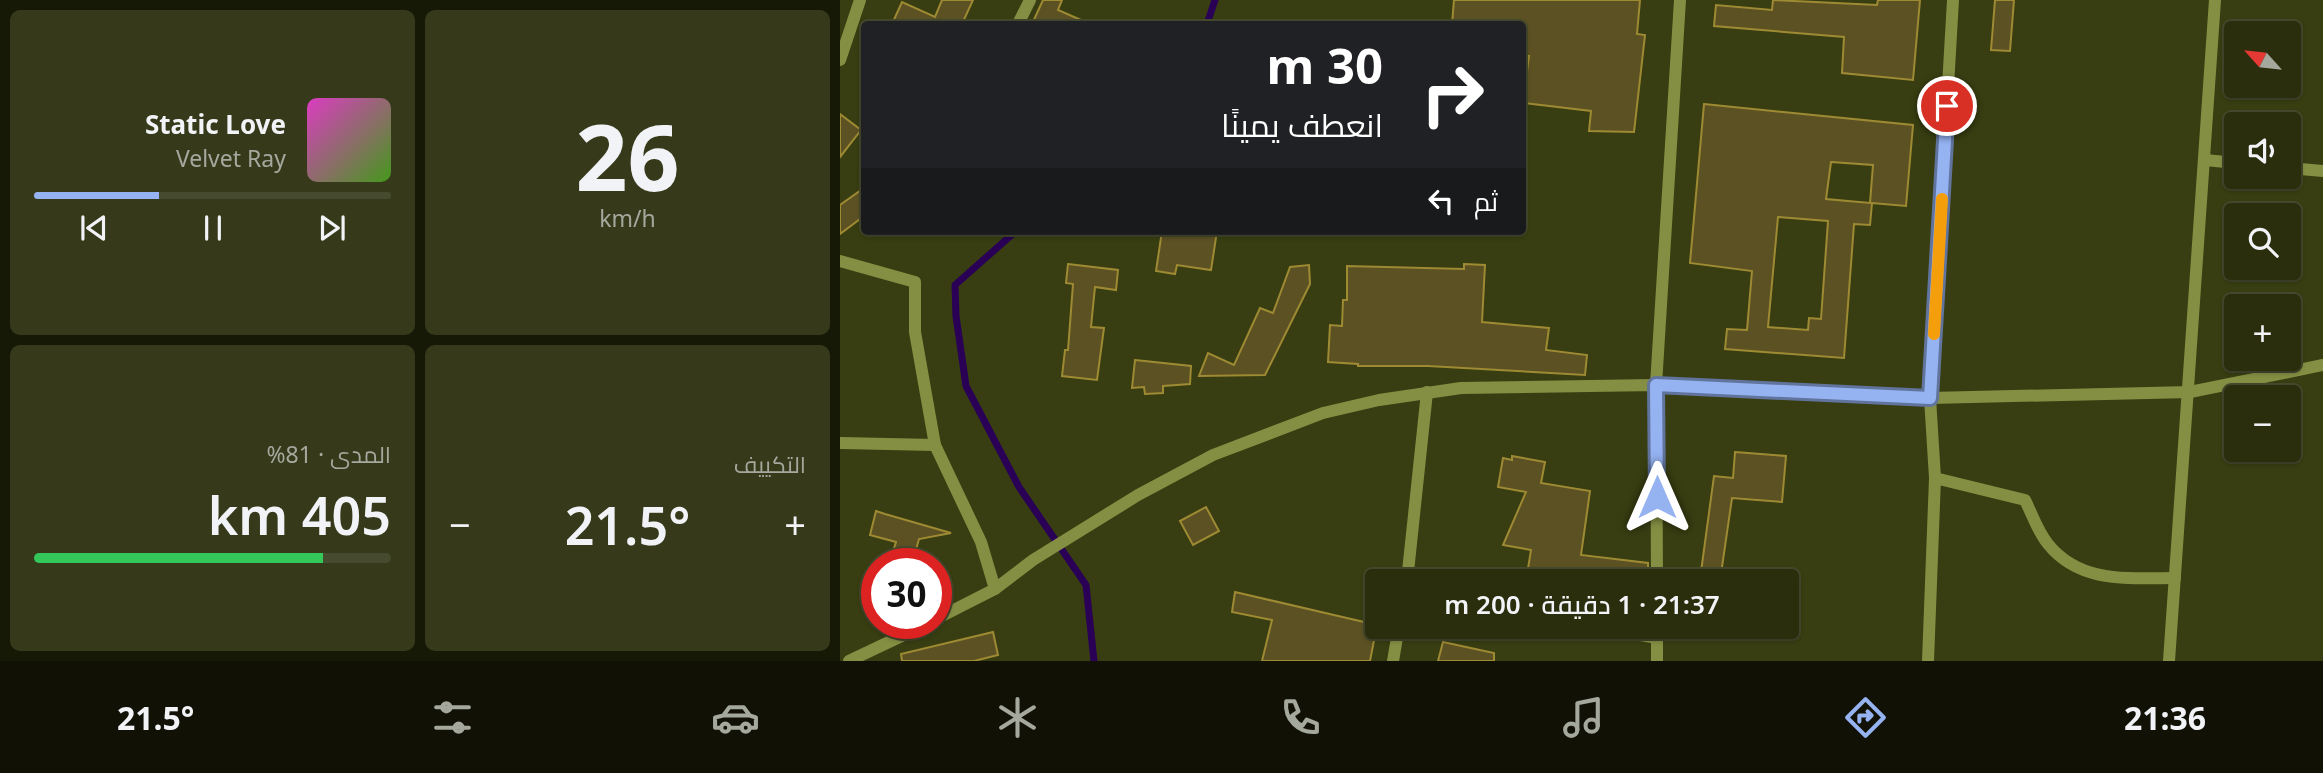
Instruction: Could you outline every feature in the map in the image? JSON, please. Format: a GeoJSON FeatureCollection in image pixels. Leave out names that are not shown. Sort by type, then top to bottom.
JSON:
{"type":"FeatureCollection","features":[{"type":"Feature","properties":{"kind":"street"},"geometry":{"type":"LineString","coordinates":[[840,60],[859,23],[860,0]]}},
{"type":"Feature","properties":{"kind":"street"},"geometry":{"type":"LineString","coordinates":[[1020,21],[1030,0]]}},
{"type":"Feature","properties":{"kind":"street"},"geometry":{"type":"LineString","coordinates":[[1657,569],[1656,385],[1680,0]]}},
{"type":"Feature","properties":{"kind":"street"},"geometry":{"type":"LineString","coordinates":[[1928,661],[1935,478],[1930,398],[1953,0]]}},
{"type":"Feature","properties":{"kind":"street"},"geometry":{"type":"LineString","coordinates":[[2169,661],[2190,392],[2215,0]]}},
{"type":"Feature","properties":{"kind":"street"},"geometry":{"type":"LineString","coordinates":[[2205,160],[2224,162]]}},
{"type":"Feature","properties":{"kind":"street"},"geometry":{"type":"LineString","coordinates":[[2301,168],[2323,171]]}},
{"type":"Feature","properties":{"kind":"street"},"geometry":{"type":"LineString","coordinates":[[840,261],[915,282],[915,332],[935,445],[981,542],[995,589]]}},
{"type":"Feature","properties":{"kind":"street"},"geometry":{"type":"LineString","coordinates":[[952,611],[995,589],[1084,527],[1213,455],[1323,413],[1427,392],[1656,385],[1930,398],[2190,392],[2323,365]]}},
{"type":"Feature","properties":{"kind":"street"},"geometry":{"type":"LineString","coordinates":[[1408,569],[1427,392]]}},
{"type":"Feature","properties":{"kind":"street"},"geometry":{"type":"LineString","coordinates":[[841,443],[935,445]]}},
{"type":"Feature","properties":{"kind":"street"},"geometry":{"type":"LineString","coordinates":[[1935,478],[2025,500],[2046,542],[2063,560],[2100,577],[2175,578]]}},
{"type":"Feature","properties":{"kind":"street"},"geometry":{"type":"LineString","coordinates":[[850,661],[896,639]]}},
{"type":"Feature","properties":{"kind":"street"},"geometry":{"type":"LineString","coordinates":[[1394,661],[1397,639]]}},
{"type":"Feature","properties":{"kind":"street"},"geometry":{"type":"LineString","coordinates":[[1657,639],[1657,661]]}},
{"type":"Feature","properties":{"kind":"building"},"geometry":{"type":"Polygon","coordinates":[[[942,0],[973,0],[963,21],[893,21],[902,2],[935,17],[942,0]]]}},
{"type":"Feature","properties":{"kind":"building"},"geometry":{"type":"Polygon","coordinates":[[[1043,0],[1062,0],[1058,10],[1083,21],[1033,21],[1043,0]]]}},
{"type":"Feature","properties":{"kind":"building"},"geometry":{"type":"Polygon","coordinates":[[[1454,0],[1640,0],[1637,34],[1645,35],[1634,132],[1589,131],[1591,111],[1526,103],[1529,56],[1526,56],[1526,21],[1452,21],[1454,0]]]}},
{"type":"Feature","properties":{"kind":"building"},"geometry":{"type":"Polygon","coordinates":[[[1773,0],[1877,5],[1878,0],[1920,0],[1913,80],[1842,73],[1844,37],[1714,26],[1716,5],[1772,10],[1773,0]]]}},
{"type":"Feature","properties":{"kind":"building"},"geometry":{"type":"Polygon","coordinates":[[[1995,0],[2014,0],[2010,51],[1991,50],[1995,0]]]}},
{"type":"Feature","properties":{"kind":"building"},"geometry":{"type":"Polygon","coordinates":[[[1704,104],[1913,125],[1906,206],[1872,203],[1870,225],[1854,224],[1844,358],[1725,349],[1727,329],[1747,330],[1752,271],[1690,263],[1704,104]],[[1831,162],[1826,199],[1870,203],[1873,165],[1831,162]],[[1778,217],[1768,327],[1808,330],[1809,318],[1821,319],[1828,221],[1778,217]]]}},
{"type":"Feature","properties":{"kind":"building"},"geometry":{"type":"Polygon","coordinates":[[[840,114],[861,130],[840,157],[840,114]]]}},
{"type":"Feature","properties":{"kind":"building"},"geometry":{"type":"Polygon","coordinates":[[[861,190],[861,218],[840,234],[840,205],[861,190]]]}},
{"type":"Feature","properties":{"kind":"building"},"geometry":{"type":"Polygon","coordinates":[[[1161,235],[1216,235],[1211,270],[1177,265],[1175,274],[1156,271],[1161,235]]]}},
{"type":"Feature","properties":{"kind":"building"},"geometry":{"type":"Polygon","coordinates":[[[1068,264],[1118,270],[1116,290],[1095,287],[1091,327],[1104,328],[1097,380],[1062,376],[1065,350],[1068,350],[1073,284],[1066,283],[1068,264]]]}},
{"type":"Feature","properties":{"kind":"building"},"geometry":{"type":"Polygon","coordinates":[[[1464,264],[1485,265],[1482,322],[1549,328],[1546,350],[1587,355],[1585,375],[1428,366],[1358,366],[1328,362],[1330,325],[1342,326],[1343,300],[1347,300],[1347,266],[1464,269],[1464,264]]]}},
{"type":"Feature","properties":{"kind":"building"},"geometry":{"type":"Polygon","coordinates":[[[1309,265],[1310,284],[1265,375],[1199,376],[1208,353],[1234,365],[1260,308],[1273,313],[1290,267],[1309,265]]]}},
{"type":"Feature","properties":{"kind":"building"},"geometry":{"type":"Polygon","coordinates":[[[1135,360],[1191,366],[1190,384],[1163,386],[1163,393],[1145,394],[1144,387],[1132,388],[1135,360]]]}},
{"type":"Feature","properties":{"kind":"building"},"geometry":{"type":"Polygon","coordinates":[[[1735,452],[1786,456],[1782,502],[1732,498],[1722,569],[1701,569],[1714,476],[1733,478],[1735,452]]]}},
{"type":"Feature","properties":{"kind":"building"},"geometry":{"type":"Polygon","coordinates":[[[1512,456],[1545,462],[1541,483],[1590,491],[1581,555],[1648,563],[1648,569],[1528,569],[1531,550],[1503,545],[1526,492],[1498,487],[1503,458],[1512,460],[1512,456]]]}},
{"type":"Feature","properties":{"kind":"building"},"geometry":{"type":"Polygon","coordinates":[[[1206,507],[1219,531],[1193,545],[1180,521],[1206,507]]]}},
{"type":"Feature","properties":{"kind":"building"},"geometry":{"type":"Polygon","coordinates":[[[876,511],[951,533],[919,539],[916,548],[894,548],[896,542],[870,535],[876,511]]]}},
{"type":"Feature","properties":{"kind":"building"},"geometry":{"type":"Polygon","coordinates":[[[1235,592],[1365,622],[1365,639],[1374,639],[1370,661],[1262,661],[1272,620],[1232,612],[1235,592]]]}},
{"type":"Feature","properties":{"kind":"building"},"geometry":{"type":"Polygon","coordinates":[[[993,632],[998,655],[974,661],[902,661],[901,654],[993,632]]]}},
{"type":"Feature","properties":{"kind":"building"},"geometry":{"type":"Polygon","coordinates":[[[1443,642],[1494,653],[1494,661],[1438,661],[1443,642]]]}},
{"type":"Feature","properties":{"kind":"waterway"},"geometry":{"type":"LineString","coordinates":[[1208,21],[1215,0]]}},
{"type":"Feature","properties":{"kind":"waterway"},"geometry":{"type":"LineString","coordinates":[[1011,235],[955,285],[956,316],[966,386],[1019,487],[1086,585],[1094,661]]}},
{"type":"Feature","properties":{"kind":"slow traffic"},"geometry":{"type":"LineString","coordinates":[[1934,334],[1942,199]]}},
{"type":"Feature","properties":{"kind":"route"},"geometry":{"type":"LineString","coordinates":[[1657,497],[1656,385],[1930,398],[1947,106]]}}]}
